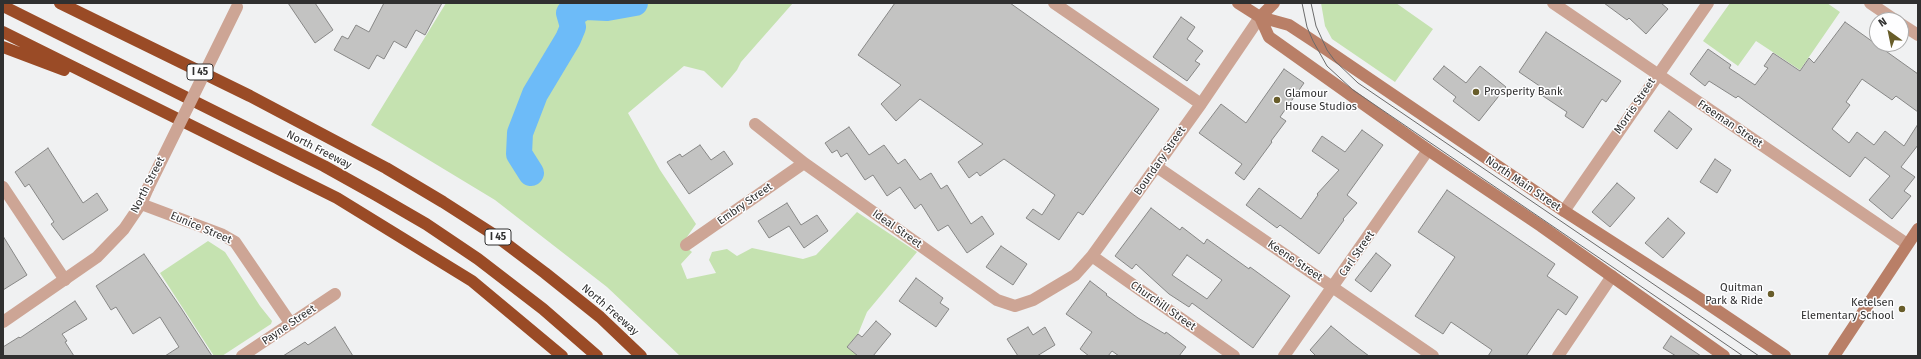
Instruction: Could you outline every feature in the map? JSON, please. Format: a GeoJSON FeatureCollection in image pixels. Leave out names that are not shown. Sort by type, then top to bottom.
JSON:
{"type":"FeatureCollection","features":[{"type":"Feature","properties":{"kind":"highway","name":"North Freeway"},"geometry":{"type":"LineString","coordinates":[[60,3],[250,96],[366,157],[444,202],[496,236],[545,273],[600,317],[641,356]]}},
{"type":"Feature","properties":{"kind":"highway","name":"North Freeway"},"geometry":{"type":"LineString","coordinates":[[3,6],[317,163],[382,198],[426,224],[478,259],[543,309],[597,356]]}},
{"type":"Feature","properties":{"kind":"highway"},"geometry":{"type":"LineString","coordinates":[[3,32],[343,202],[472,281],[562,356]]}},
{"type":"Feature","properties":{"kind":"highway"},"geometry":{"type":"LineString","coordinates":[[3,47],[125,93]]}},
{"type":"Feature","properties":{"kind":"main road","name":"North Main Street"},"geometry":{"type":"LineString","coordinates":[[1238,3],[1260,17],[1289,26],[1564,211],[1693,294],[1785,356]]}},
{"type":"Feature","properties":{"kind":"main road","name":"Boundary Street"},"geometry":{"type":"LineString","coordinates":[[1260,17],[1267,3]]}},
{"type":"Feature","properties":{"kind":"main road","name":"Boundary Street"},"geometry":{"type":"LineString","coordinates":[[1260,17],[1274,3]]}},
{"type":"Feature","properties":{"kind":"main road"},"geometry":{"type":"LineString","coordinates":[[1260,17],[1269,37],[1428,150],[1612,276],[1724,356]]}},
{"type":"Feature","properties":{"kind":"main road"},"geometry":{"type":"LineString","coordinates":[[1834,356],[1918,229]]}},
{"type":"Feature","properties":{"kind":"street"},"geometry":{"type":"LineString","coordinates":[[1054,3],[1201,104]]}},
{"type":"Feature","properties":{"kind":"street","name":"Freeman Street"},"geometry":{"type":"LineString","coordinates":[[1553,3],[1908,244]]}},
{"type":"Feature","properties":{"kind":"street","name":"Morris Street"},"geometry":{"type":"LineString","coordinates":[[1564,211],[1657,74],[1708,3]]}},
{"type":"Feature","properties":{"kind":"street"},"geometry":{"type":"LineString","coordinates":[[1870,3],[1883,12]]}},
{"type":"Feature","properties":{"kind":"street","name":"North Street"},"geometry":{"type":"LineString","coordinates":[[3,322],[97,258],[124,229],[141,204],[238,5]]}},
{"type":"Feature","properties":{"kind":"street","name":"Boundary Street"},"geometry":{"type":"LineString","coordinates":[[1046,292],[1075,275],[1092,256],[1157,167],[1260,17]]}},
{"type":"Feature","properties":{"kind":"street"},"geometry":{"type":"LineString","coordinates":[[1909,29],[1918,35]]}},
{"type":"Feature","properties":{"kind":"street","name":"Ideal Street"},"geometry":{"type":"LineString","coordinates":[[755,124],[804,164],[1002,302],[1015,306],[1024,304],[1046,292]]}},
{"type":"Feature","properties":{"kind":"street","name":"Carl Street"},"geometry":{"type":"LineString","coordinates":[[1284,356],[1334,287],[1428,150]]}},
{"type":"Feature","properties":{"kind":"street","name":"Embry Street"},"geometry":{"type":"LineString","coordinates":[[686,245],[804,164]]}},
{"type":"Feature","properties":{"kind":"street","name":"Keene Street"},"geometry":{"type":"LineString","coordinates":[[1157,167],[1433,356]]}},
{"type":"Feature","properties":{"kind":"street"},"geometry":{"type":"LineString","coordinates":[[3,187],[65,280]]}},
{"type":"Feature","properties":{"kind":"street","name":"Eunice Street"},"geometry":{"type":"LineString","coordinates":[[141,204],[221,234],[235,242],[291,324]]}},
{"type":"Feature","properties":{"kind":"street","name":"Churchill Street"},"geometry":{"type":"LineString","coordinates":[[1092,256],[1234,356]]}},
{"type":"Feature","properties":{"kind":"street"},"geometry":{"type":"LineString","coordinates":[[1558,356],[1612,276]]}},
{"type":"Feature","properties":{"kind":"street","name":"Payne Street"},"geometry":{"type":"LineString","coordinates":[[242,356],[335,294]]}},
{"type":"Feature","properties":{"kind":"green space"},"geometry":{"type":"Polygon","coordinates":[[[446,3],[793,3],[741,62],[737,70],[722,88],[704,71],[684,66],[628,113],[660,170],[696,224],[682,244],[692,252],[681,264],[687,279],[716,273],[709,260],[712,252],[727,249],[737,256],[752,248],[803,259],[816,255],[857,212],[917,252],[867,312],[858,334],[847,347],[858,356],[680,356],[607,287],[495,200],[371,125],[446,3]]]}},
{"type":"Feature","properties":{"kind":"green space"},"geometry":{"type":"Polygon","coordinates":[[[1321,3],[1396,3],[1433,29],[1395,82],[1332,39],[1325,26],[1321,3]]]}},
{"type":"Feature","properties":{"kind":"green space"},"geometry":{"type":"Polygon","coordinates":[[[1730,3],[1827,3],[1840,12],[1800,70],[1756,41],[1738,66],[1703,41],[1730,3]]]}},
{"type":"Feature","properties":{"kind":"green space"},"geometry":{"type":"Polygon","coordinates":[[[208,241],[225,252],[260,306],[272,321],[271,324],[222,356],[214,356],[160,273],[208,241]]]}},
{"type":"Feature","properties":{"kind":"building"},"geometry":{"type":"Polygon","coordinates":[[[288,3],[315,3],[333,30],[315,43],[288,3]]]}},
{"type":"Feature","properties":{"kind":"building"},"geometry":{"type":"Polygon","coordinates":[[[384,3],[442,3],[425,35],[416,30],[406,48],[394,41],[384,59],[377,55],[369,69],[334,50],[342,36],[348,39],[356,25],[369,32],[384,3]]]}},
{"type":"Feature","properties":{"kind":"building"},"geometry":{"type":"Polygon","coordinates":[[[895,3],[1010,3],[1159,109],[1083,215],[1078,212],[1059,240],[1026,218],[1033,209],[1042,215],[1055,195],[1004,159],[980,176],[977,172],[969,178],[958,162],[983,144],[920,99],[896,121],[881,104],[901,85],[858,55],[895,3]]]}},
{"type":"Feature","properties":{"kind":"building"},"geometry":{"type":"Polygon","coordinates":[[[1604,3],[1661,3],[1668,9],[1646,34],[1629,18],[1627,20],[1604,3]]]}},
{"type":"Feature","properties":{"kind":"building"},"geometry":{"type":"Polygon","coordinates":[[[1181,17],[1195,27],[1187,39],[1203,51],[1195,61],[1200,64],[1187,81],[1153,57],[1181,17]]]}},
{"type":"Feature","properties":{"kind":"building"},"geometry":{"type":"Polygon","coordinates":[[[1845,22],[1869,39],[1869,52],[1887,52],[1918,74],[1918,112],[1896,96],[1892,100],[1862,79],[1846,102],[1850,105],[1832,129],[1849,143],[1857,132],[1874,145],[1885,131],[1904,146],[1918,124],[1918,145],[1901,167],[1915,177],[1904,191],[1911,196],[1892,219],[1869,200],[1890,176],[1865,157],[1850,177],[1738,96],[1736,98],[1709,81],[1705,86],[1690,74],[1708,49],[1731,65],[1729,68],[1755,85],[1768,68],[1764,66],[1773,53],[1800,71],[1809,58],[1814,63],[1845,22]]]}},
{"type":"Feature","properties":{"kind":"building"},"geometry":{"type":"Polygon","coordinates":[[[1546,32],[1621,81],[1606,102],[1602,99],[1583,128],[1565,116],[1567,112],[1540,94],[1544,89],[1519,72],[1546,32]]]}},
{"type":"Feature","properties":{"kind":"building","name":"Prosperity Bank"},"geometry":{"type":"Polygon","coordinates":[[[1444,66],[1466,83],[1480,66],[1506,87],[1479,121],[1453,101],[1456,97],[1433,79],[1444,66]]]}},
{"type":"Feature","properties":{"kind":"building"},"geometry":{"type":"Polygon","coordinates":[[[1284,69],[1304,83],[1280,117],[1286,121],[1244,180],[1235,173],[1242,164],[1199,133],[1221,104],[1246,123],[1284,69]]]}},
{"type":"Feature","properties":{"kind":"building"},"geometry":{"type":"Polygon","coordinates":[[[1669,111],[1692,129],[1677,149],[1654,131],[1669,111]]]}},
{"type":"Feature","properties":{"kind":"building"},"geometry":{"type":"Polygon","coordinates":[[[849,127],[869,155],[884,145],[898,164],[905,159],[920,180],[931,173],[941,189],[947,185],[971,224],[982,216],[994,234],[967,253],[948,225],[938,231],[921,204],[915,209],[900,187],[887,196],[873,175],[865,180],[847,153],[841,157],[837,150],[832,153],[825,143],[849,127]]]}},
{"type":"Feature","properties":{"kind":"building"},"geometry":{"type":"Polygon","coordinates":[[[1362,130],[1383,145],[1347,195],[1357,203],[1343,219],[1344,220],[1319,254],[1280,225],[1277,228],[1246,205],[1259,188],[1301,219],[1318,195],[1317,194],[1339,170],[1312,151],[1322,136],[1345,152],[1362,130]]]}},
{"type":"Feature","properties":{"kind":"building"},"geometry":{"type":"Polygon","coordinates":[[[700,145],[711,160],[724,151],[733,164],[689,194],[667,162],[680,154],[682,157],[700,145]]]}},
{"type":"Feature","properties":{"kind":"building"},"geometry":{"type":"Polygon","coordinates":[[[48,148],[83,203],[97,193],[108,210],[63,240],[51,224],[54,222],[29,184],[25,187],[15,172],[48,148]]]}},
{"type":"Feature","properties":{"kind":"building"},"geometry":{"type":"Polygon","coordinates":[[[1715,159],[1731,170],[1717,193],[1700,182],[1715,159]]]}},
{"type":"Feature","properties":{"kind":"building"},"geometry":{"type":"Polygon","coordinates":[[[1617,183],[1635,198],[1610,227],[1592,212],[1617,183]]]}},
{"type":"Feature","properties":{"kind":"building"},"geometry":{"type":"Polygon","coordinates":[[[1447,190],[1555,264],[1547,276],[1578,297],[1566,315],[1558,309],[1526,356],[1488,356],[1492,350],[1451,322],[1443,334],[1415,316],[1455,257],[1418,232],[1447,190]]]}},
{"type":"Feature","properties":{"kind":"building"},"geometry":{"type":"Polygon","coordinates":[[[787,203],[801,225],[817,215],[828,231],[804,248],[789,226],[769,238],[758,221],[787,203]]]}},
{"type":"Feature","properties":{"kind":"building"},"geometry":{"type":"Polygon","coordinates":[[[1151,208],[1180,230],[1182,227],[1204,244],[1207,239],[1249,269],[1250,267],[1290,296],[1253,348],[1192,303],[1189,307],[1169,294],[1136,264],[1132,269],[1115,256],[1151,208]],[[1187,255],[1172,275],[1207,299],[1222,280],[1187,255]]]}},
{"type":"Feature","properties":{"kind":"building"},"geometry":{"type":"Polygon","coordinates":[[[1668,218],[1685,233],[1663,258],[1645,243],[1668,218]]]}},
{"type":"Feature","properties":{"kind":"building"},"geometry":{"type":"Polygon","coordinates":[[[3,236],[27,275],[3,290],[3,236]]]}},
{"type":"Feature","properties":{"kind":"building"},"geometry":{"type":"Polygon","coordinates":[[[1001,246],[1027,264],[1013,285],[986,267],[1001,246]]]}},
{"type":"Feature","properties":{"kind":"building"},"geometry":{"type":"Polygon","coordinates":[[[1376,253],[1391,265],[1371,292],[1355,280],[1376,253]]]}},
{"type":"Feature","properties":{"kind":"building"},"geometry":{"type":"Polygon","coordinates":[[[144,254],[212,356],[165,356],[179,347],[160,317],[133,334],[116,307],[111,310],[96,286],[144,254]]]}},
{"type":"Feature","properties":{"kind":"building"},"geometry":{"type":"Polygon","coordinates":[[[916,278],[943,298],[940,303],[949,309],[936,327],[899,301],[916,278]]]}},
{"type":"Feature","properties":{"kind":"building"},"geometry":{"type":"Polygon","coordinates":[[[1090,281],[1107,294],[1106,295],[1138,318],[1165,334],[1166,332],[1186,347],[1179,356],[1119,356],[1112,351],[1108,356],[1089,356],[1080,349],[1092,332],[1066,314],[1090,281]]]}},
{"type":"Feature","properties":{"kind":"building"},"geometry":{"type":"Polygon","coordinates":[[[75,301],[87,319],[62,334],[74,356],[3,356],[3,347],[19,337],[20,338],[75,301]]]}},
{"type":"Feature","properties":{"kind":"building"},"geometry":{"type":"Polygon","coordinates":[[[876,321],[891,334],[873,356],[858,356],[847,347],[858,334],[862,337],[876,321]]]}},
{"type":"Feature","properties":{"kind":"building"},"geometry":{"type":"Polygon","coordinates":[[[1331,326],[1369,356],[1316,356],[1310,350],[1331,326]]]}},
{"type":"Feature","properties":{"kind":"building"},"geometry":{"type":"Polygon","coordinates":[[[335,327],[353,356],[283,356],[305,342],[308,345],[335,327]]]}},
{"type":"Feature","properties":{"kind":"building"},"geometry":{"type":"Polygon","coordinates":[[[1028,327],[1033,335],[1045,327],[1055,345],[1037,356],[1018,356],[1007,339],[1028,327]]]}},
{"type":"Feature","properties":{"kind":"building"},"geometry":{"type":"Polygon","coordinates":[[[1671,336],[1701,356],[1676,356],[1663,348],[1671,336]]]}},
{"type":"Feature","properties":{"kind":"waterway"},"geometry":{"type":"LineString","coordinates":[[531,173],[519,154],[520,133],[535,94],[568,39],[573,27],[569,13],[578,11],[589,3]]}},
{"type":"Feature","properties":{"kind":"waterway"},"geometry":{"type":"LineString","coordinates":[[586,7],[607,8],[635,3]]}},
{"type":"Feature","properties":{"kind":"tram line"},"geometry":{"type":"LineString","coordinates":[[1302,3],[1307,27],[1327,66],[1353,90],[1743,356]]}},
{"type":"Feature","properties":{"kind":"tram line"},"geometry":{"type":"LineString","coordinates":[[1311,3],[1316,26],[1327,50],[1335,61],[1358,83],[1759,356]]}},
{"type":"Feature","properties":{"kind":"place","name":"Prosperity Bank"},"geometry":{"type":"Point","coordinates":[1476,92]}},
{"type":"Feature","properties":{"kind":"place","name":"Glamour House Studios"},"geometry":{"type":"Point","coordinates":[1277,100]}},
{"type":"Feature","properties":{"kind":"place","name":"Quitman Park & Ride"},"geometry":{"type":"Point","coordinates":[1771,294]}},
{"type":"Feature","properties":{"kind":"place","name":"Ketelsen Elementary School"},"geometry":{"type":"Point","coordinates":[1902,309]}}]}
